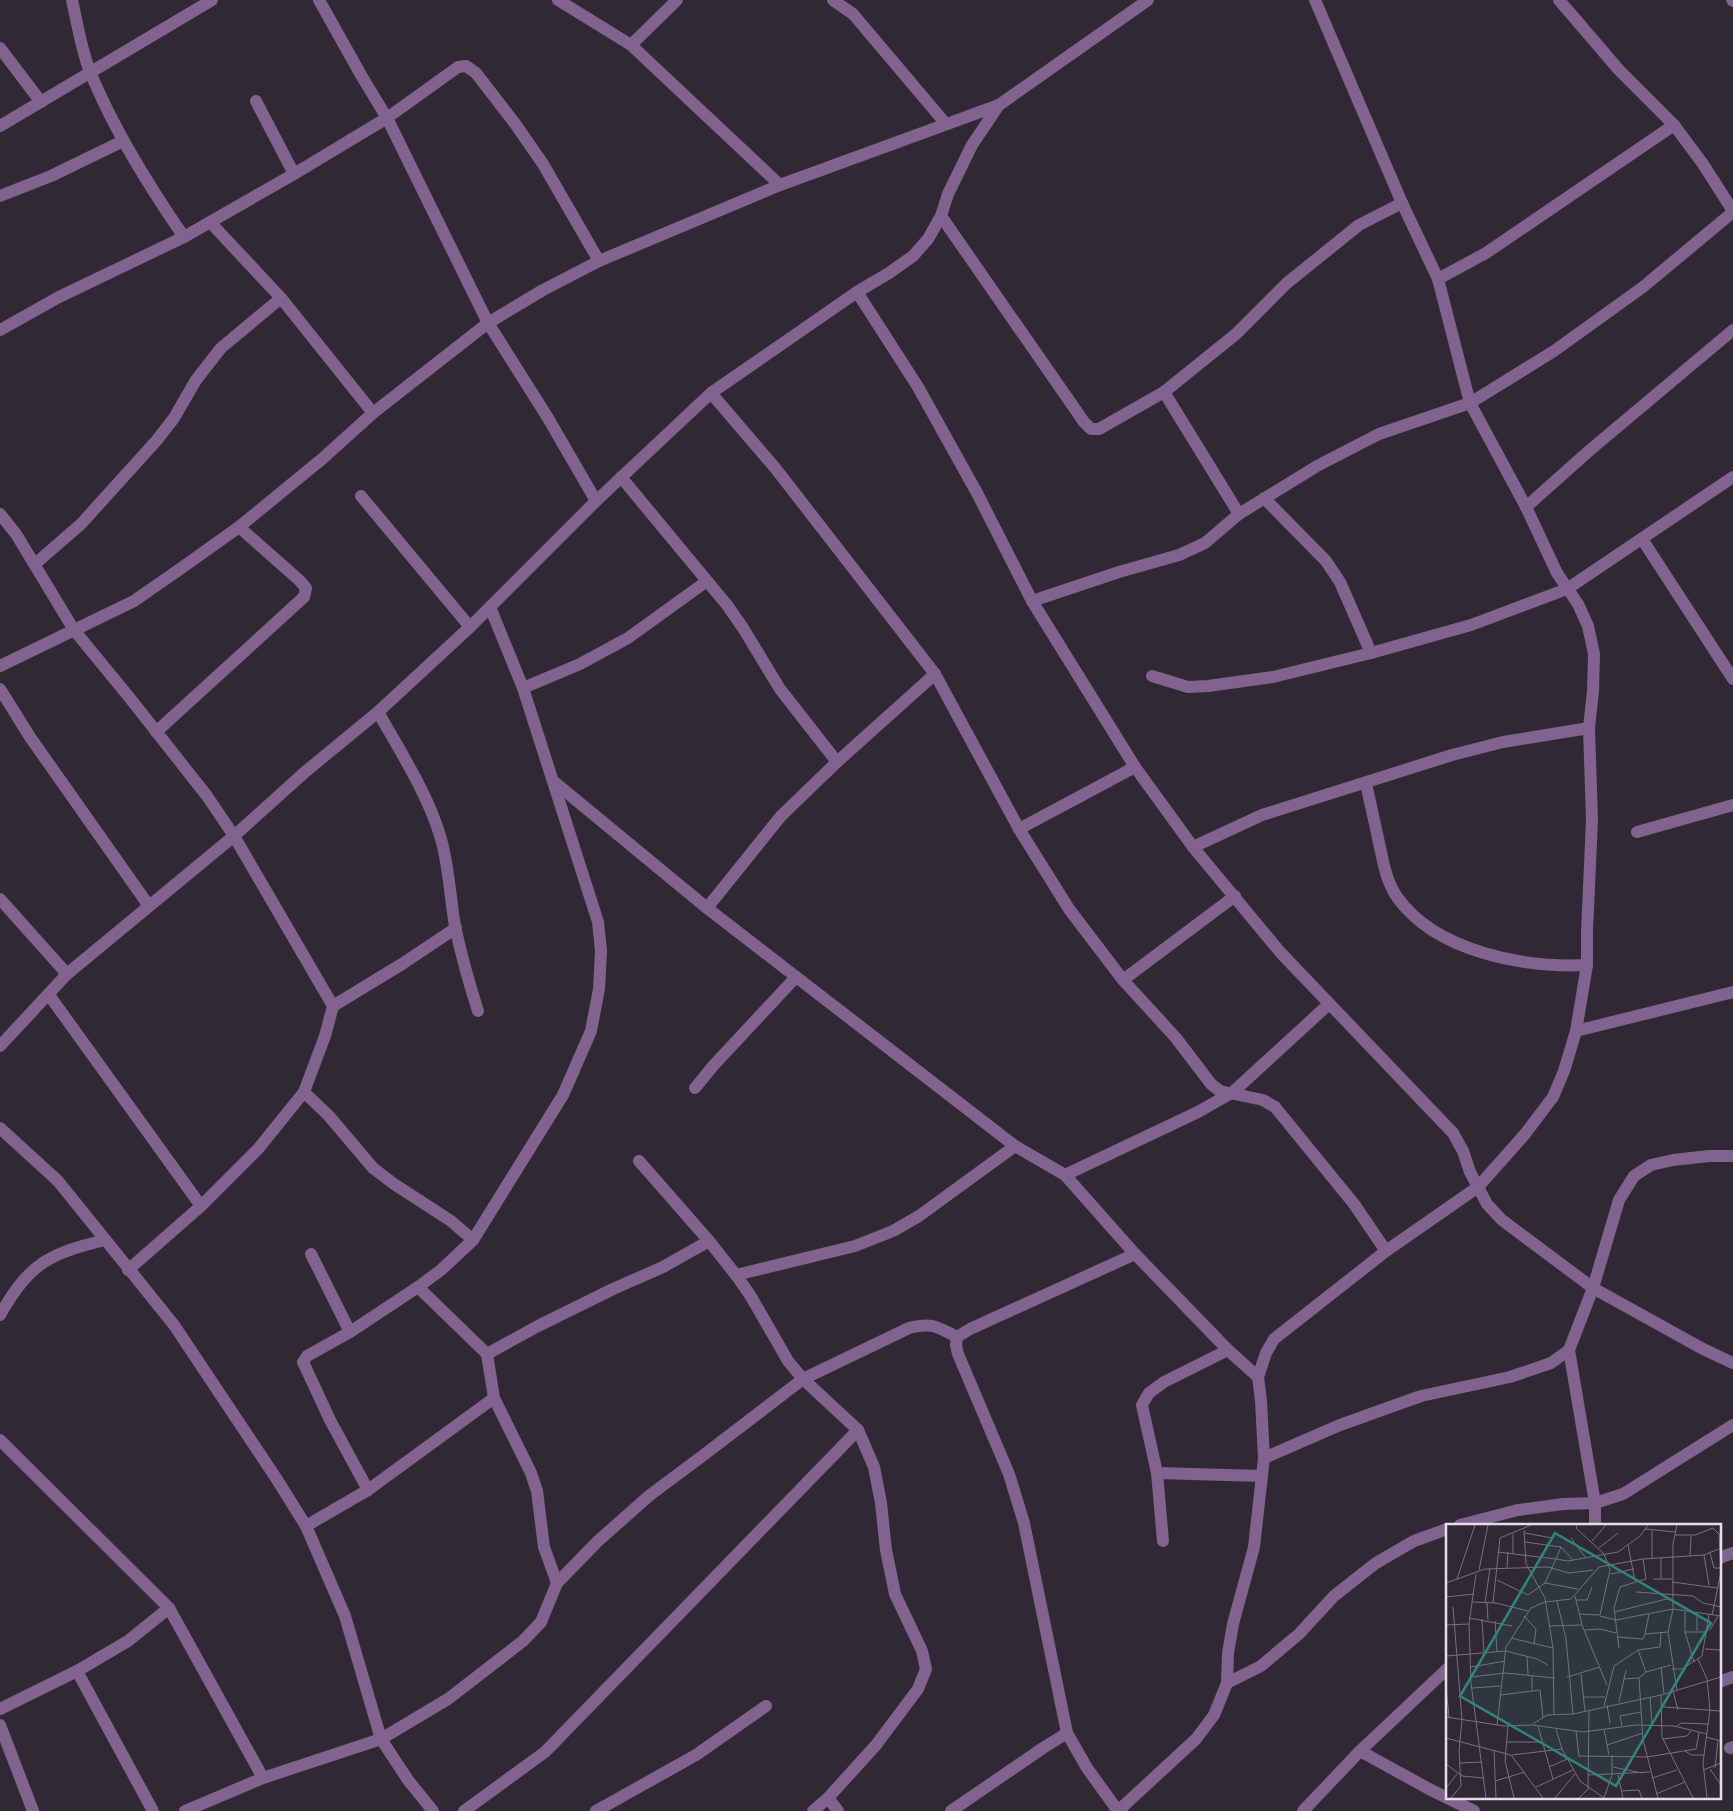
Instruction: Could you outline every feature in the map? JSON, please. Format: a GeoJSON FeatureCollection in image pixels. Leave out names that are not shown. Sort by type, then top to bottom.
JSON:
{"type":"FeatureCollection","features":[{"type":"Feature","properties":{"kind":"street"},"geometry":{"type":"LineString","coordinates":[[72,0],[90,73],[123,141],[184,237]]}},
{"type":"Feature","properties":{"kind":"street"},"geometry":{"type":"LineString","coordinates":[[0,126],[212,0]]}},
{"type":"Feature","properties":{"kind":"street"},"geometry":{"type":"LineString","coordinates":[[319,0],[386,118],[488,323],[548,418],[596,501]]}},
{"type":"Feature","properties":{"kind":"street"},"geometry":{"type":"LineString","coordinates":[[558,0],[631,45],[780,185]]}},
{"type":"Feature","properties":{"kind":"street"},"geometry":{"type":"LineString","coordinates":[[631,45],[677,0]]}},
{"type":"Feature","properties":{"kind":"street"},"geometry":{"type":"LineString","coordinates":[[0,666],[134,601],[239,527],[322,459],[373,413],[488,323],[543,290],[599,261],[780,185],[998,105],[1148,0]]}},
{"type":"Feature","properties":{"kind":"street"},"geometry":{"type":"LineString","coordinates":[[957,1336],[958,1354],[1008,1474],[1024,1523],[1067,1733],[1087,1768],[1118,1811],[1196,1739],[1214,1714],[1227,1683],[1228,1652],[1233,1624],[1254,1547],[1264,1458],[1258,1377],[1266,1353],[1274,1339],[1386,1251],[1478,1186],[1525,1134],[1553,1097],[1564,1071],[1576,1031],[1587,965],[1586,932],[1592,820],[1589,728],[1594,691],[1594,654],[1588,626],[1578,604],[1557,573],[1526,508],[1470,403],[1438,279],[1402,203],[1315,0]]}},
{"type":"Feature","properties":{"kind":"street"},"geometry":{"type":"LineString","coordinates":[[1032,601],[1119,572],[1179,555],[1205,542],[1239,514],[1317,466],[1379,434],[1470,403],[1554,351],[1643,287],[1733,212],[1703,164],[1674,125],[1619,70],[1559,0]]}},
{"type":"Feature","properties":{"kind":"street"},"geometry":{"type":"LineString","coordinates":[[837,1],[853,14],[946,124]]}},
{"type":"Feature","properties":{"kind":"street"},"geometry":{"type":"LineString","coordinates":[[0,48],[41,102]]}},
{"type":"Feature","properties":{"kind":"street"},"geometry":{"type":"LineString","coordinates":[[0,330],[59,297],[184,237],[294,174],[386,118],[458,67],[466,66],[476,73],[543,164],[599,261]]}},
{"type":"Feature","properties":{"kind":"street"},"geometry":{"type":"LineString","coordinates":[[256,101],[294,174]]}},
{"type":"Feature","properties":{"kind":"street"},"geometry":{"type":"LineString","coordinates":[[0,1046],[67,974],[234,836],[305,772],[378,712],[470,627],[596,501],[711,393],[913,256],[928,239],[972,145],[998,105]]}},
{"type":"Feature","properties":{"kind":"street"},"geometry":{"type":"LineString","coordinates":[[1438,279],[1486,253],[1674,125]]}},
{"type":"Feature","properties":{"kind":"street"},"geometry":{"type":"LineString","coordinates":[[0,196],[51,176],[123,141]]}},
{"type":"Feature","properties":{"kind":"street"},"geometry":{"type":"LineString","coordinates":[[940,216],[1084,422],[1091,429],[1099,429],[1164,392],[1236,334],[1287,283],[1358,225],[1402,203]]}},
{"type":"Feature","properties":{"kind":"street"},"geometry":{"type":"LineString","coordinates":[[210,222],[281,298],[373,413]]}},
{"type":"Feature","properties":{"kind":"street"},"geometry":{"type":"LineString","coordinates":[[858,292],[918,387],[977,493],[1032,601],[1135,767],[1193,847],[1280,952],[1452,1133],[1463,1151],[1470,1172],[1487,1204],[1502,1220],[1592,1288],[1703,1349],[1733,1363]]}},
{"type":"Feature","properties":{"kind":"street"},"geometry":{"type":"LineString","coordinates":[[34,564],[81,524],[157,440],[174,418],[196,380],[221,348],[281,298]]}},
{"type":"Feature","properties":{"kind":"street"},"geometry":{"type":"LineString","coordinates":[[1526,508],[1590,450],[1733,330]]}},
{"type":"Feature","properties":{"kind":"street"},"geometry":{"type":"LineString","coordinates":[[1164,392],[1239,514]]}},
{"type":"Feature","properties":{"kind":"street"},"geometry":{"type":"LineString","coordinates":[[711,393],[776,469],[935,674],[1019,829],[1069,909],[1123,980],[1176,1038],[1211,1084],[1220,1091],[1233,1092],[1263,1100],[1275,1107],[1354,1204],[1386,1251]]}},
{"type":"Feature","properties":{"kind":"street"},"geometry":{"type":"LineString","coordinates":[[621,477],[743,628],[780,689],[836,762]]}},
{"type":"Feature","properties":{"kind":"street"},"geometry":{"type":"LineString","coordinates":[[1152,676],[1188,687],[1273,677],[1371,653],[1471,625],[1567,589],[1733,477]]}},
{"type":"Feature","properties":{"kind":"street"},"geometry":{"type":"LineString","coordinates":[[361,496],[470,627]]}},
{"type":"Feature","properties":{"kind":"street"},"geometry":{"type":"LineString","coordinates":[[1264,498],[1335,573],[1371,653]]}},
{"type":"Feature","properties":{"kind":"street"},"geometry":{"type":"LineString","coordinates":[[0,514],[16,534],[74,630],[130,696],[207,796],[234,836],[333,1006]]}},
{"type":"Feature","properties":{"kind":"street"},"geometry":{"type":"LineString","coordinates":[[156,732],[304,597],[306,588],[299,580],[239,527]]}},
{"type":"Feature","properties":{"kind":"street"},"geometry":{"type":"LineString","coordinates":[[1642,539],[1733,679]]}},
{"type":"Feature","properties":{"kind":"street"},"geometry":{"type":"LineString","coordinates":[[523,688],[580,664],[628,638],[707,582]]}},
{"type":"Feature","properties":{"kind":"street"},"geometry":{"type":"LineString","coordinates":[[368,1490],[330,1420],[303,1362],[307,1356],[350,1332],[418,1287],[441,1270],[473,1240],[563,1095],[592,1031],[599,989],[601,951],[598,922],[523,688],[490,607]]}},
{"type":"Feature","properties":{"kind":"street"},"geometry":{"type":"LineString","coordinates":[[707,908],[781,816],[836,762],[935,674]]}},
{"type":"Feature","properties":{"kind":"street"},"geometry":{"type":"LineString","coordinates":[[0,689],[30,737],[149,906]]}},
{"type":"Feature","properties":{"kind":"street"},"geometry":{"type":"LineString","coordinates":[[378,712],[405,759],[432,816],[441,840],[456,928],[468,982],[478,1011]]}},
{"type":"Feature","properties":{"kind":"street"},"geometry":{"type":"LineString","coordinates":[[1193,847],[1262,815],[1469,751],[1503,742],[1589,728]]}},
{"type":"Feature","properties":{"kind":"street"},"geometry":{"type":"LineString","coordinates":[[1019,829],[1135,767]]}},
{"type":"Feature","properties":{"kind":"street"},"geometry":{"type":"LineString","coordinates":[[553,781],[707,908],[1015,1146],[1065,1175],[1135,1254],[1228,1350],[1258,1377]]}},
{"type":"Feature","properties":{"kind":"street"},"geometry":{"type":"LineString","coordinates":[[1366,783],[1386,875],[1396,896],[1420,920],[1440,934],[1467,947],[1502,959],[1566,966],[1587,965]]}},
{"type":"Feature","properties":{"kind":"street"},"geometry":{"type":"LineString","coordinates":[[1637,832],[1733,805]]}},
{"type":"Feature","properties":{"kind":"street"},"geometry":{"type":"LineString","coordinates":[[1123,980],[1235,896]]}},
{"type":"Feature","properties":{"kind":"street"},"geometry":{"type":"LineString","coordinates":[[0,899],[67,974]]}},
{"type":"Feature","properties":{"kind":"street"},"geometry":{"type":"LineString","coordinates":[[128,1270],[201,1206],[258,1149],[304,1092],[325,1036],[333,1006],[456,928]]}},
{"type":"Feature","properties":{"kind":"street"},"geometry":{"type":"LineString","coordinates":[[695,1088],[796,977]]}},
{"type":"Feature","properties":{"kind":"street"},"geometry":{"type":"LineString","coordinates":[[1576,1031],[1733,992]]}},
{"type":"Feature","properties":{"kind":"street"},"geometry":{"type":"LineString","coordinates":[[49,995],[201,1206]]}},
{"type":"Feature","properties":{"kind":"street"},"geometry":{"type":"LineString","coordinates":[[1065,1175],[1198,1112],[1233,1092],[1329,1004]]}},
{"type":"Feature","properties":{"kind":"street"},"geometry":{"type":"LineString","coordinates":[[304,1092],[329,1116],[373,1168],[450,1221],[473,1240]]}},
{"type":"Feature","properties":{"kind":"street"},"geometry":{"type":"LineString","coordinates":[[0,1128],[58,1181],[174,1325],[306,1526],[345,1616],[381,1739],[408,1780],[433,1811]]}},
{"type":"Feature","properties":{"kind":"street"},"geometry":{"type":"LineString","coordinates":[[736,1275],[856,1246],[893,1231],[919,1216],[1015,1146]]}},
{"type":"Feature","properties":{"kind":"street"},"geometry":{"type":"LineString","coordinates":[[1595,1524],[1594,1503],[1569,1350],[1592,1288],[1619,1200],[1634,1176],[1651,1165],[1673,1160],[1709,1156],[1733,1156]]}},
{"type":"Feature","properties":{"kind":"street"},"geometry":{"type":"LineString","coordinates":[[639,1161],[736,1275],[750,1295],[788,1360],[802,1379],[858,1430],[874,1467],[881,1503],[886,1550],[895,1594],[922,1651],[926,1669],[918,1689],[876,1745],[828,1798],[813,1811]]}},
{"type":"Feature","properties":{"kind":"street"},"geometry":{"type":"LineString","coordinates":[[0,1315],[18,1285],[34,1268],[51,1257],[80,1246],[105,1240]]}},
{"type":"Feature","properties":{"kind":"street"},"geometry":{"type":"LineString","coordinates":[[487,1354],[538,1326],[663,1267],[709,1241]]}},
{"type":"Feature","properties":{"kind":"street"},"geometry":{"type":"LineString","coordinates":[[311,1254],[350,1332]]}},
{"type":"Feature","properties":{"kind":"street"},"geometry":{"type":"LineString","coordinates":[[957,1336],[1135,1254]]}},
{"type":"Feature","properties":{"kind":"street"},"geometry":{"type":"LineString","coordinates":[[418,1287],[487,1354],[494,1398],[531,1473],[537,1491],[544,1547],[557,1583]]}},
{"type":"Feature","properties":{"kind":"street"},"geometry":{"type":"LineString","coordinates":[[185,1811],[263,1778],[381,1739],[448,1699],[523,1641],[541,1622],[557,1583],[598,1541],[650,1495],[802,1379],[909,1328],[924,1324],[935,1326],[957,1336]]}},
{"type":"Feature","properties":{"kind":"street"},"geometry":{"type":"LineString","coordinates":[[1163,1541],[1157,1473],[1142,1406],[1149,1393],[1164,1382],[1228,1350]]}},
{"type":"Feature","properties":{"kind":"street"},"geometry":{"type":"LineString","coordinates":[[1264,1458],[1374,1412],[1421,1396],[1510,1377],[1551,1363],[1569,1350]]}},
{"type":"Feature","properties":{"kind":"street"},"geometry":{"type":"LineString","coordinates":[[306,1526],[368,1490],[494,1398]]}},
{"type":"Feature","properties":{"kind":"street"},"geometry":{"type":"LineString","coordinates":[[1464,1524],[1518,1510],[1563,1504],[1594,1503],[1623,1494],[1733,1425]]}},
{"type":"Feature","properties":{"kind":"street"},"geometry":{"type":"LineString","coordinates":[[464,1811],[545,1752],[858,1430]]}},
{"type":"Feature","properties":{"kind":"street"},"geometry":{"type":"LineString","coordinates":[[0,1440],[169,1608],[263,1778]]}},
{"type":"Feature","properties":{"kind":"street"},"geometry":{"type":"LineString","coordinates":[[1157,1473],[1262,1476]]}},
{"type":"Feature","properties":{"kind":"street"},"geometry":{"type":"LineString","coordinates":[[1227,1683],[1261,1666],[1299,1634],[1334,1596],[1376,1563],[1414,1541],[1446,1529]]}},
{"type":"Feature","properties":{"kind":"street"},"geometry":{"type":"LineString","coordinates":[[1720,1558],[1733,1552]]}},
{"type":"Feature","properties":{"kind":"street"},"geometry":{"type":"LineString","coordinates":[[0,1709],[77,1671],[128,1640],[169,1608]]}},
{"type":"Feature","properties":{"kind":"street"},"geometry":{"type":"LineString","coordinates":[[1302,1811],[1360,1752],[1446,1670]]}},
{"type":"Feature","properties":{"kind":"street"},"geometry":{"type":"LineString","coordinates":[[77,1671],[154,1811]]}},
{"type":"Feature","properties":{"kind":"street"},"geometry":{"type":"LineString","coordinates":[[1720,1682],[1733,1677]]}},
{"type":"Feature","properties":{"kind":"street"},"geometry":{"type":"LineString","coordinates":[[596,1811],[696,1755],[766,1706]]}},
{"type":"Feature","properties":{"kind":"street"},"geometry":{"type":"LineString","coordinates":[[0,1725],[4,1746],[33,1811]]}},
{"type":"Feature","properties":{"kind":"street"},"geometry":{"type":"LineString","coordinates":[[951,1811],[1067,1733]]}},
{"type":"Feature","properties":{"kind":"street"},"geometry":{"type":"LineString","coordinates":[[1360,1752],[1446,1797]]}},
{"type":"Feature","properties":{"kind":"street"},"geometry":{"type":"LineString","coordinates":[[828,1798],[838,1811]]}},
{"type":"Feature","properties":{"kind":"street"},"geometry":{"type":"LineString","coordinates":[[1447,1798],[1474,1811]]}}]}
